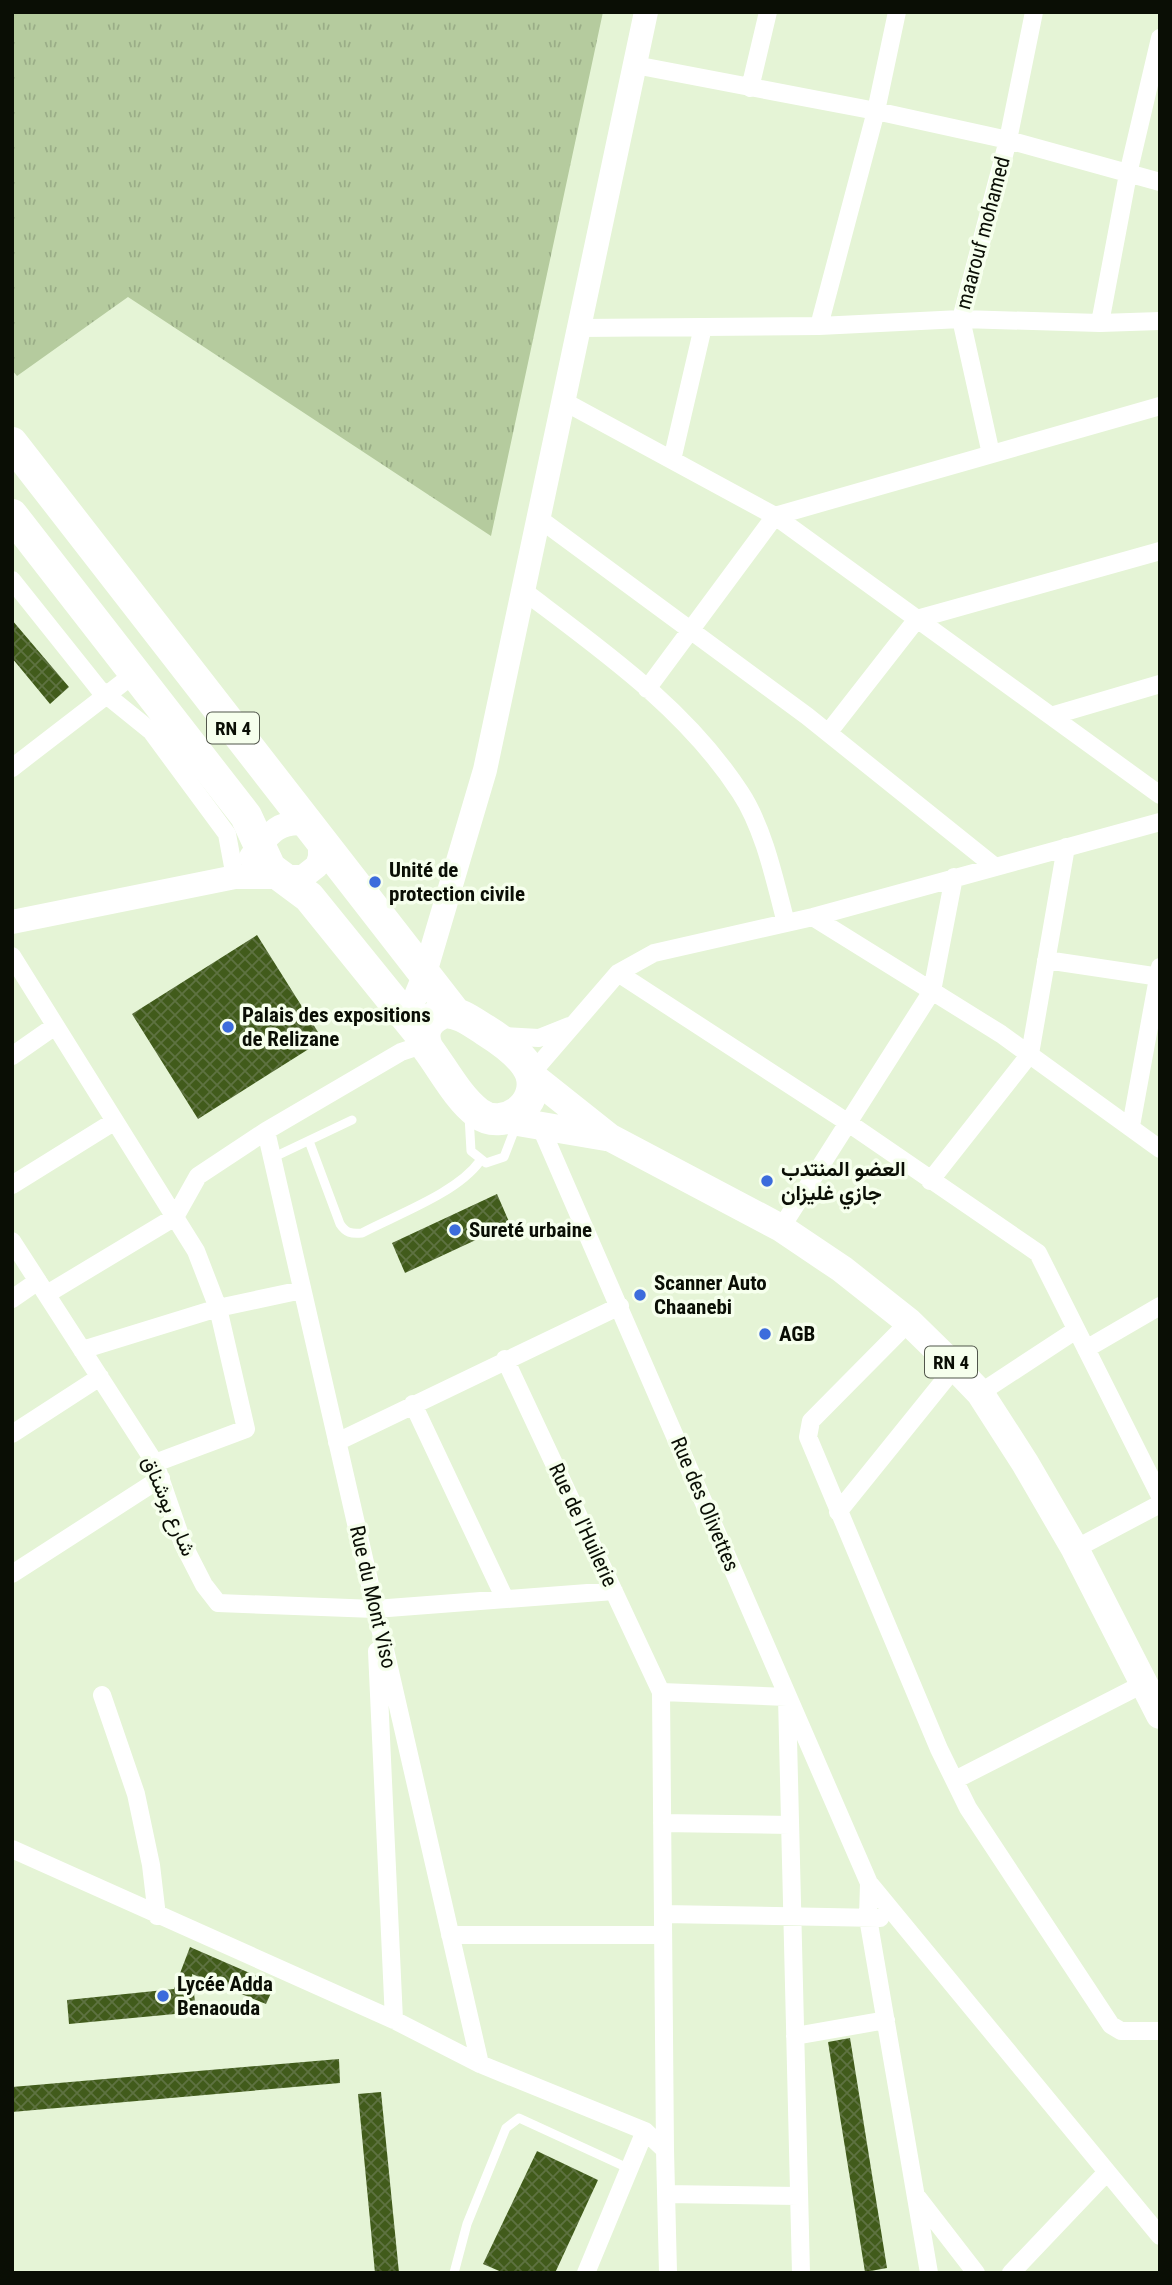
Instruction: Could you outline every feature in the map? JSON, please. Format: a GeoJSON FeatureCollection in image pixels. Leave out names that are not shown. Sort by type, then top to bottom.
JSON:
{"type":"FeatureCollection","features":[{"type":"Feature","properties":{"kind":"highway","name":"RN 4"},"geometry":{"type":"LineString","coordinates":[[12,443],[455,1013]]}},
{"type":"Feature","properties":{"kind":"highway","name":"RN 4"},"geometry":{"type":"LineString","coordinates":[[12,515],[134,674],[184,757],[246,816],[271,868],[309,897],[419,1033]]}},
{"type":"Feature","properties":{"kind":"highway"},"geometry":{"type":"LineString","coordinates":[[184,757],[228,722]]}},
{"type":"Feature","properties":{"kind":"highway"},"geometry":{"type":"LineString","coordinates":[[455,1013],[493,1035],[519,1056],[524,1103],[482,1116],[468,1103],[419,1033],[438,1014],[455,1013]]}},
{"type":"Feature","properties":{"kind":"main road","name":"RN 4"},"geometry":{"type":"LineString","coordinates":[[524,1103],[609,1137]]}},
{"type":"Feature","properties":{"kind":"main road","name":"RN 4"},"geometry":{"type":"LineString","coordinates":[[524,1103],[609,1137],[781,1228],[842,1269],[909,1322],[956,1367],[980,1394],[1075,1549],[1160,1715]]}},
{"type":"Feature","properties":{"kind":"street"},"geometry":{"type":"LineString","coordinates":[[12,1299],[42,1288],[175,1217],[198,1177],[266,1131],[408,1048],[419,1033],[424,976],[485,770],[525,592],[646,12]]}},
{"type":"Feature","properties":{"kind":"street"},"geometry":{"type":"LineString","coordinates":[[750,88],[768,12]]}},
{"type":"Feature","properties":{"kind":"street"},"geometry":{"type":"LineString","coordinates":[[819,326],[876,111],[897,12]]}},
{"type":"Feature","properties":{"kind":"street","name":"maarouf mohamed"},"geometry":{"type":"LineString","coordinates":[[991,454],[961,319],[1008,140],[1034,12]]}},
{"type":"Feature","properties":{"kind":"street"},"geometry":{"type":"LineString","coordinates":[[1100,323],[1128,174],[1160,38]]}},
{"type":"Feature","properties":{"kind":"street"},"geometry":{"type":"LineString","coordinates":[[635,65],[876,111],[1008,140],[1160,182]]}},
{"type":"Feature","properties":{"kind":"street"},"geometry":{"type":"LineString","coordinates":[[579,328],[819,326],[961,319],[1100,323],[1160,321]]}},
{"type":"Feature","properties":{"kind":"street"},"geometry":{"type":"LineString","coordinates":[[672,460],[703,327]]}},
{"type":"Feature","properties":{"kind":"street"},"geometry":{"type":"LineString","coordinates":[[565,402],[775,516],[1160,795]]}},
{"type":"Feature","properties":{"kind":"street"},"geometry":{"type":"LineString","coordinates":[[647,689],[775,516],[1160,407]]}},
{"type":"Feature","properties":{"kind":"street"},"geometry":{"type":"LineString","coordinates":[[541,520],[828,733],[994,866]]}},
{"type":"Feature","properties":{"kind":"street"},"geometry":{"type":"LineString","coordinates":[[828,733],[917,619],[1160,551]]}},
{"type":"Feature","properties":{"kind":"street"},"geometry":{"type":"LineString","coordinates":[[12,580],[106,696],[184,757],[227,834],[235,877]]}},
{"type":"Feature","properties":{"kind":"street"},"geometry":{"type":"LineString","coordinates":[[525,592],[647,689],[693,730],[741,793],[770,861],[786,923]]}},
{"type":"Feature","properties":{"kind":"street"},"geometry":{"type":"LineString","coordinates":[[12,768],[134,674]]}},
{"type":"Feature","properties":{"kind":"street"},"geometry":{"type":"LineString","coordinates":[[1051,716],[1160,684]]}},
{"type":"Feature","properties":{"kind":"street"},"geometry":{"type":"LineString","coordinates":[[12,922],[235,877],[303,877],[311,872],[320,857],[314,832],[288,822],[279,825],[235,877]]}},
{"type":"Feature","properties":{"kind":"street"},"geometry":{"type":"LineString","coordinates":[[524,1103],[572,1025],[618,973],[635,962],[673,947],[813,917],[1160,822]]}},
{"type":"Feature","properties":{"kind":"street"},"geometry":{"type":"LineString","coordinates":[[930,1181],[1030,1054],[1066,846]]}},
{"type":"Feature","properties":{"kind":"street"},"geometry":{"type":"LineString","coordinates":[[781,1228],[932,991],[954,877]]}},
{"type":"Feature","properties":{"kind":"street"},"geometry":{"type":"LineString","coordinates":[[813,917],[1030,1054],[1160,1149]]}},
{"type":"Feature","properties":{"kind":"street"},"geometry":{"type":"LineString","coordinates":[[12,956],[196,1251],[218,1308],[246,1429],[158,1471],[12,1574]]}},
{"type":"Feature","properties":{"kind":"street"},"geometry":{"type":"LineString","coordinates":[[1046,960],[1159,973],[1131,1126]]}},
{"type":"Feature","properties":{"kind":"street"},"geometry":{"type":"LineString","coordinates":[[618,973],[847,1122],[1038,1253],[1160,1496]]}},
{"type":"Feature","properties":{"kind":"street"},"geometry":{"type":"LineString","coordinates":[[493,1035],[539,1038],[572,1025]]}},
{"type":"Feature","properties":{"kind":"street"},"geometry":{"type":"LineString","coordinates":[[12,1056],[55,1026]]}},
{"type":"Feature","properties":{"kind":"street","name":"Rue des Olivettes"},"geometry":{"type":"LineString","coordinates":[[524,1103],[620,1306],[869,1883]]}},
{"type":"Feature","properties":{"kind":"street"},"geometry":{"type":"LineString","coordinates":[[12,1185],[115,1121]]}},
{"type":"Feature","properties":{"kind":"street","name":"Rue du Mont Viso"},"geometry":{"type":"LineString","coordinates":[[266,1131],[480,2064]]}},
{"type":"Feature","properties":{"kind":"street","name":"شارع بوشناق"},"geometry":{"type":"LineString","coordinates":[[12,1241],[158,1471],[183,1544],[204,1585],[218,1603],[375,1609]]}},
{"type":"Feature","properties":{"kind":"street"},"geometry":{"type":"LineString","coordinates":[[82,1350],[218,1308],[302,1290]]}},
{"type":"Feature","properties":{"kind":"street"},"geometry":{"type":"LineString","coordinates":[[337,1442],[620,1306]]}},
{"type":"Feature","properties":{"kind":"street"},"geometry":{"type":"LineString","coordinates":[[1086,1349],[1160,1307]]}},
{"type":"Feature","properties":{"kind":"street"},"geometry":{"type":"LineString","coordinates":[[909,1322],[811,1421],[807,1429],[808,1437],[838,1512],[968,1808],[1111,2025],[1121,2031],[1160,2031]]}},
{"type":"Feature","properties":{"kind":"street"},"geometry":{"type":"LineString","coordinates":[[980,1394],[1076,1330]]}},
{"type":"Feature","properties":{"kind":"street","name":"Rue de l'Huilerie"},"geometry":{"type":"LineString","coordinates":[[505,1359],[661,1692]]}},
{"type":"Feature","properties":{"kind":"street"},"geometry":{"type":"LineString","coordinates":[[838,1512],[956,1367]]}},
{"type":"Feature","properties":{"kind":"street"},"geometry":{"type":"LineString","coordinates":[[12,1434],[100,1377]]}},
{"type":"Feature","properties":{"kind":"street"},"geometry":{"type":"LineString","coordinates":[[413,1404],[505,1600]]}},
{"type":"Feature","properties":{"kind":"street"},"geometry":{"type":"LineString","coordinates":[[1075,1549],[1160,1504]]}},
{"type":"Feature","properties":{"kind":"street"},"geometry":{"type":"LineString","coordinates":[[394,2020],[375,1609],[614,1591]]}},
{"type":"Feature","properties":{"kind":"street"},"geometry":{"type":"LineString","coordinates":[[955,1780],[1143,1684]]}},
{"type":"Feature","properties":{"kind":"street"},"geometry":{"type":"LineString","coordinates":[[668,2273],[661,1692],[788,1697],[801,2273]]}},
{"type":"Feature","properties":{"kind":"street"},"geometry":{"type":"LineString","coordinates":[[102,1695],[136,1794],[151,1865],[157,1916]]}},
{"type":"Feature","properties":{"kind":"street"},"geometry":{"type":"LineString","coordinates":[[662,1823],[790,1825]]}},
{"type":"Feature","properties":{"kind":"street"},"geometry":{"type":"LineString","coordinates":[[12,1849],[394,2020],[480,2064],[645,2132],[665,2150]]}},
{"type":"Feature","properties":{"kind":"street"},"geometry":{"type":"LineString","coordinates":[[869,1883],[868,1917],[929,2273]]}},
{"type":"Feature","properties":{"kind":"street"},"geometry":{"type":"LineString","coordinates":[[869,1883],[1160,2236]]}},
{"type":"Feature","properties":{"kind":"street"},"geometry":{"type":"LineString","coordinates":[[663,1914],[897,1918]]}},
{"type":"Feature","properties":{"kind":"street"},"geometry":{"type":"LineString","coordinates":[[450,1935],[663,1935]]}},
{"type":"Feature","properties":{"kind":"street"},"geometry":{"type":"LineString","coordinates":[[795,2036],[886,2021]]}},
{"type":"Feature","properties":{"kind":"street"},"geometry":{"type":"LineString","coordinates":[[586,2273],[645,2132]]}},
{"type":"Feature","properties":{"kind":"street"},"geometry":{"type":"LineString","coordinates":[[1011,2273],[1107,2172]]}},
{"type":"Feature","properties":{"kind":"street"},"geometry":{"type":"LineString","coordinates":[[666,2194],[799,2196]]}},
{"type":"Feature","properties":{"kind":"street"},"geometry":{"type":"LineString","coordinates":[[916,2195],[976,2273]]}},
{"type":"Feature","properties":{"kind":"lane"},"geometry":{"type":"LineString","coordinates":[[468,1103],[470,1145],[480,1161],[492,1163],[504,1157],[524,1103]]}},
{"type":"Feature","properties":{"kind":"lane"},"geometry":{"type":"LineString","coordinates":[[272,1158],[352,1120]]}},
{"type":"Feature","properties":{"kind":"lane"},"geometry":{"type":"LineString","coordinates":[[309,1141],[340,1224],[345,1231],[354,1234],[362,1233],[452,1186],[471,1173],[480,1161]]}},
{"type":"Feature","properties":{"kind":"lane"},"geometry":{"type":"LineString","coordinates":[[454,2273],[467,2224],[506,2128],[519,2118],[631,2170]]}},
{"type":"Feature","properties":{"kind":"green space"},"geometry":{"type":"Polygon","coordinates":[[[12,12],[603,12],[491,536],[128,297],[17,376],[12,370],[12,12]]]}},
{"type":"Feature","properties":{"kind":"building"},"geometry":{"type":"Polygon","coordinates":[[[12,620],[69,687],[50,704],[12,658],[12,620]]]}},
{"type":"Feature","properties":{"kind":"building","name":"Palais des expositions de Relizane"},"geometry":{"type":"Polygon","coordinates":[[[257,935],[323,1040],[198,1119],[132,1014],[257,935]]]}},
{"type":"Feature","properties":{"kind":"building"},"geometry":{"type":"Polygon","coordinates":[[[497,1194],[510,1224],[405,1273],[392,1243],[497,1194]]]}},
{"type":"Feature","properties":{"kind":"building"},"geometry":{"type":"Polygon","coordinates":[[[190,1947],[275,1984],[266,2004],[192,1974],[196,2012],[69,2024],[67,2000],[174,1989],[190,1947]]]}},
{"type":"Feature","properties":{"kind":"building"},"geometry":{"type":"Polygon","coordinates":[[[850,2038],[887,2268],[865,2272],[828,2042],[850,2038]]]}},
{"type":"Feature","properties":{"kind":"building"},"geometry":{"type":"Polygon","coordinates":[[[339,2059],[340,2083],[12,2112],[12,2087],[339,2059]]]}},
{"type":"Feature","properties":{"kind":"building"},"geometry":{"type":"Polygon","coordinates":[[[381,2092],[399,2273],[375,2273],[358,2094],[381,2092]]]}},
{"type":"Feature","properties":{"kind":"building"},"geometry":{"type":"Polygon","coordinates":[[[537,2151],[598,2180],[555,2273],[504,2273],[483,2264],[537,2151]]]}},
{"type":"Feature","properties":{"kind":"place","name":"Unité de protection civile"},"geometry":{"type":"Point","coordinates":[375,882]}},
{"type":"Feature","properties":{"kind":"place","name":"Palais des expositions de Relizane"},"geometry":{"type":"Point","coordinates":[228,1027]}},
{"type":"Feature","properties":{"kind":"place","name":"العضو المنتدب جازي غليزان"},"geometry":{"type":"Point","coordinates":[767,1181]}},
{"type":"Feature","properties":{"kind":"place","name":"Sureté urbaine"},"geometry":{"type":"Point","coordinates":[455,1230]}},
{"type":"Feature","properties":{"kind":"place","name":"Scanner Auto Chaanebi"},"geometry":{"type":"Point","coordinates":[640,1295]}},
{"type":"Feature","properties":{"kind":"place","name":"AGB"},"geometry":{"type":"Point","coordinates":[765,1334]}},
{"type":"Feature","properties":{"kind":"place","name":"Lycée Adda Benaouda"},"geometry":{"type":"Point","coordinates":[163,1996]}}]}
